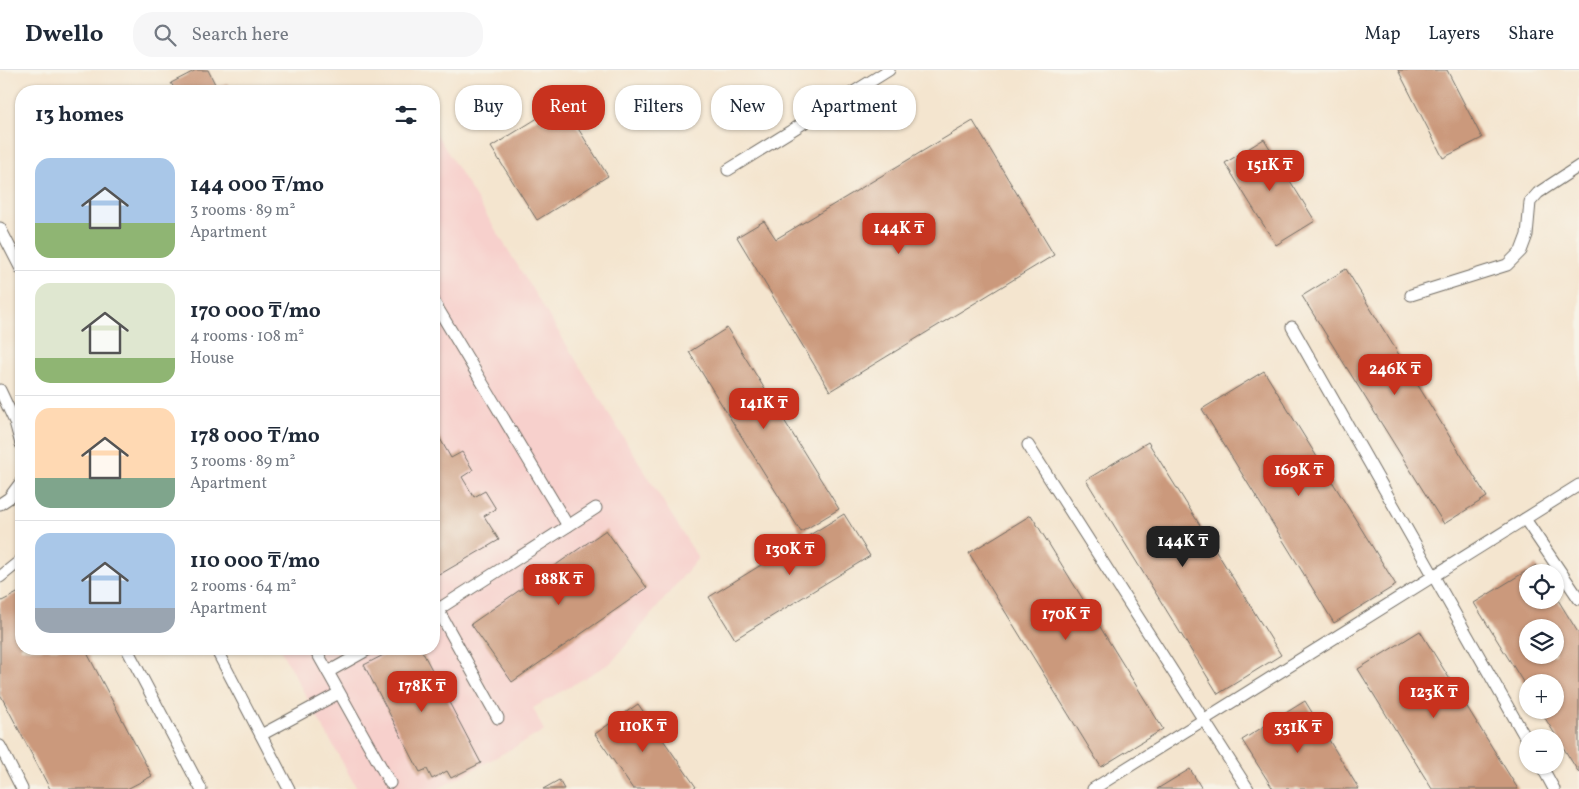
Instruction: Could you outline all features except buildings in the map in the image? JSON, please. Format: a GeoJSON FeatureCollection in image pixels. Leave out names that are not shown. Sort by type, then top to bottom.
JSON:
{"type":"FeatureCollection","features":[{"type":"Feature","properties":{"kind":"lane"},"geometry":{"type":"LineString","coordinates":[[728,170],[889,70]]}},
{"type":"Feature","properties":{"kind":"lane"},"geometry":{"type":"LineString","coordinates":[[1411,296],[1507,265],[1521,251],[1527,235],[1530,202],[1538,193],[1579,166]]}},
{"type":"Feature","properties":{"kind":"lane"},"geometry":{"type":"LineString","coordinates":[[0,228],[15,257]]}},
{"type":"Feature","properties":{"kind":"lane"},"geometry":{"type":"LineString","coordinates":[[440,312],[568,526]]}},
{"type":"Feature","properties":{"kind":"lane"},"geometry":{"type":"LineString","coordinates":[[1292,327],[1521,729]]}},
{"type":"Feature","properties":{"kind":"lane"},"geometry":{"type":"LineString","coordinates":[[0,390],[15,422]]}},
{"type":"Feature","properties":{"kind":"lane"},"geometry":{"type":"LineString","coordinates":[[1028,445],[1248,789]]}},
{"type":"Feature","properties":{"kind":"lane"},"geometry":{"type":"LineString","coordinates":[[1093,789],[1579,485]]}},
{"type":"Feature","properties":{"kind":"lane"},"geometry":{"type":"LineString","coordinates":[[0,504],[9,498],[15,490]]}},
{"type":"Feature","properties":{"kind":"lane"},"geometry":{"type":"LineString","coordinates":[[440,608],[596,508]]}},
{"type":"Feature","properties":{"kind":"lane"},"geometry":{"type":"LineString","coordinates":[[1524,519],[1579,599]]}},
{"type":"Feature","properties":{"kind":"lane"},"geometry":{"type":"LineString","coordinates":[[0,577],[15,565]]}},
{"type":"Feature","properties":{"kind":"lane"},"geometry":{"type":"LineString","coordinates":[[440,618],[498,718]]}},
{"type":"Feature","properties":{"kind":"lane"},"geometry":{"type":"LineString","coordinates":[[130,655],[201,789]]}},
{"type":"Feature","properties":{"kind":"lane"},"geometry":{"type":"LineString","coordinates":[[219,655],[261,736],[285,788]]}},
{"type":"Feature","properties":{"kind":"lane"},"geometry":{"type":"LineString","coordinates":[[318,655],[390,783]]}},
{"type":"Feature","properties":{"kind":"lane"},"geometry":{"type":"LineString","coordinates":[[328,672],[358,655]]}},
{"type":"Feature","properties":{"kind":"lane"},"geometry":{"type":"LineString","coordinates":[[261,736],[339,693]]}},
{"type":"Feature","properties":{"kind":"lane"},"geometry":{"type":"LineString","coordinates":[[0,746],[22,789]]}},
{"type":"Feature","properties":{"kind":"lane"},"geometry":{"type":"LineString","coordinates":[[1545,774],[1554,789]]}},
{"type":"Feature","properties":{"kind":"shaded area"},"geometry":{"type":"Polygon","coordinates":[[[440,140],[698,558],[612,662],[533,708],[544,731],[438,789],[357,789],[283,655],[440,655],[440,140]]]}}]}
